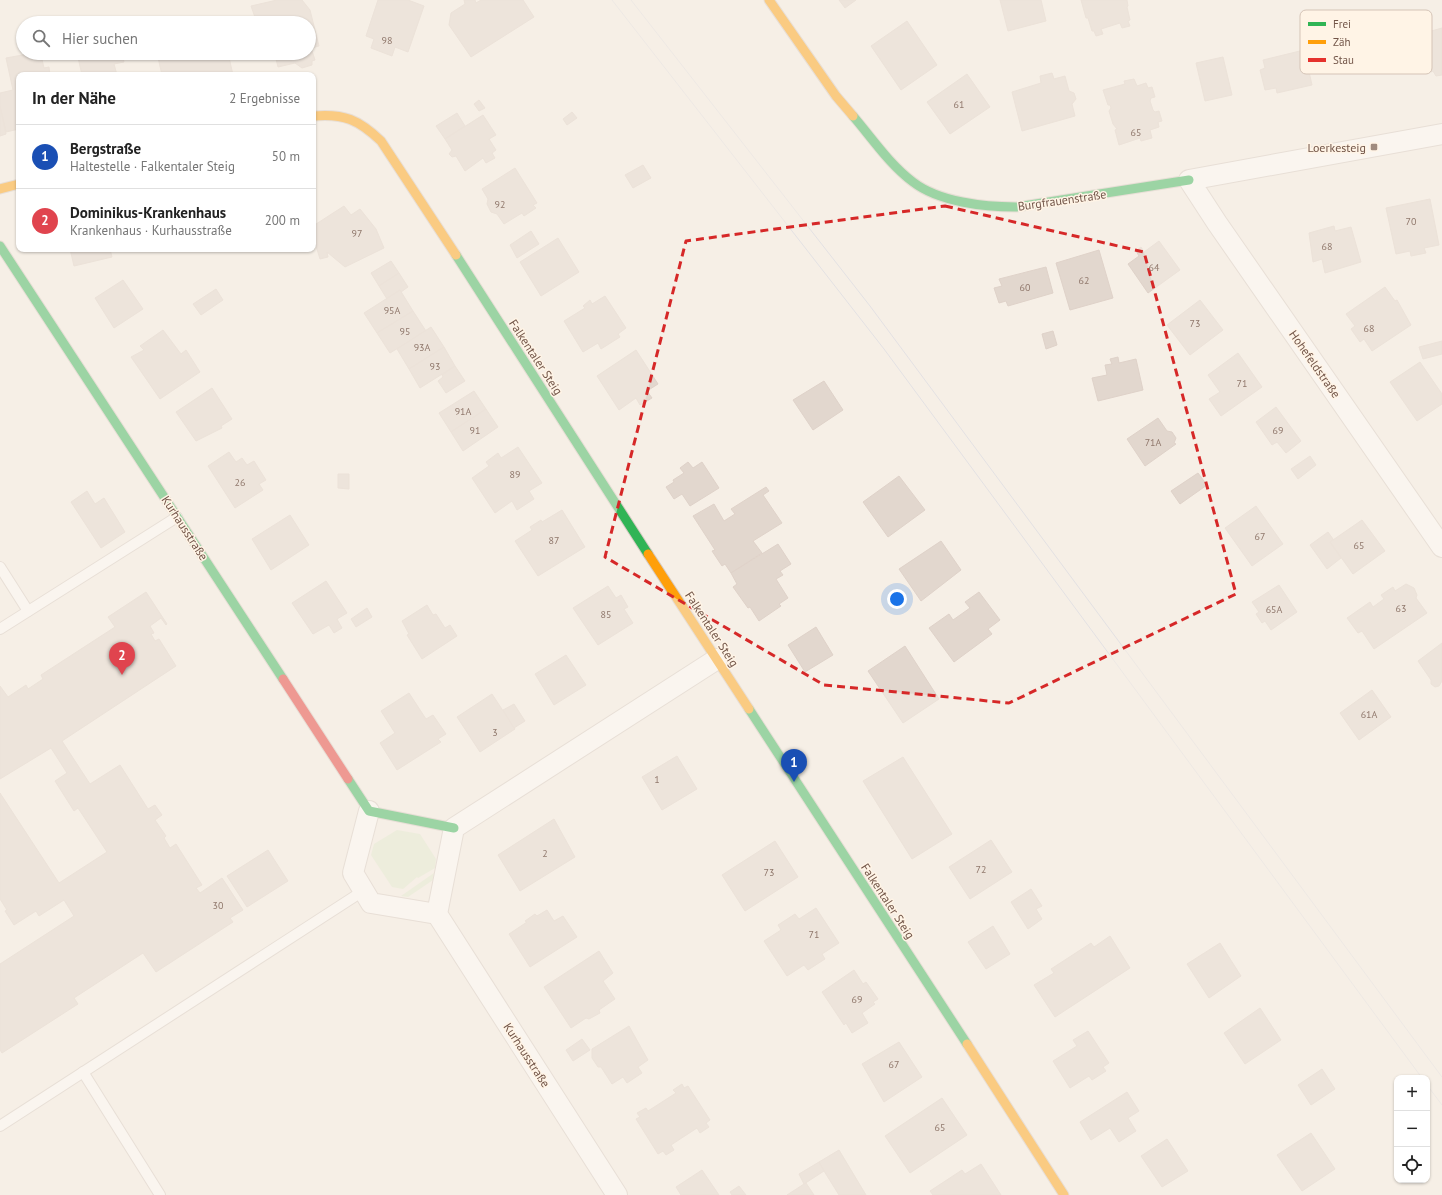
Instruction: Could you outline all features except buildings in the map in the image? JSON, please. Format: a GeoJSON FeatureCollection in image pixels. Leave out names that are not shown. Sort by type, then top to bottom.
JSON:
{"type":"FeatureCollection","features":[{"type":"Feature","properties":{"kind":"street","name":"Burgfrauenstraße"},"geometry":{"type":"LineString","coordinates":[[769,0],[836,96],[897,168],[914,183],[935,193],[967,204],[989,207],[1016,207],[1189,180],[1442,134]]}},
{"type":"Feature","properties":{"kind":"street","name":"Falkentaler Steig"},"geometry":{"type":"LineString","coordinates":[[316,116],[325,114],[345,116],[364,125],[381,141],[614,503],[717,659],[794,782],[1064,1195]]}},
{"type":"Feature","properties":{"kind":"street","name":"Hohefeldstraße"},"geometry":{"type":"LineString","coordinates":[[1189,180],[1221,229],[1442,547]]}},
{"type":"Feature","properties":{"kind":"street"},"geometry":{"type":"LineString","coordinates":[[0,189],[16,185]]}},
{"type":"Feature","properties":{"kind":"street","name":"Kurhausstraße"},"geometry":{"type":"LineString","coordinates":[[0,246],[369,811]]}},
{"type":"Feature","properties":{"kind":"street"},"geometry":{"type":"LineString","coordinates":[[454,828],[437,914],[371,903],[353,873],[369,811],[454,828],[717,659]]}},
{"type":"Feature","properties":{"kind":"street","name":"Kurhausstraße"},"geometry":{"type":"LineString","coordinates":[[437,914],[617,1195]]}},
{"type":"Feature","properties":{"kind":"lane"},"geometry":{"type":"LineString","coordinates":[[0,629],[177,517]]}},
{"type":"Feature","properties":{"kind":"lane"},"geometry":{"type":"LineString","coordinates":[[0,567],[28,611]]}},
{"type":"Feature","properties":{"kind":"lane"},"geometry":{"type":"LineString","coordinates":[[0,1126],[363,891]]}},
{"type":"Feature","properties":{"kind":"lane"},"geometry":{"type":"LineString","coordinates":[[83,1072],[160,1195]]}},
{"type":"Feature","properties":{"kind":"highlighted area"},"geometry":{"type":"Polygon","coordinates":[[[945,206],[1144,252],[1236,594],[1009,703],[824,685],[605,557],[686,241],[945,206]]]}},
{"type":"Feature","properties":{"kind":"green space"},"geometry":{"type":"Polygon","coordinates":[[[397,830],[420,834],[436,859],[435,868],[418,878],[417,877],[403,889],[392,887],[371,855],[374,844],[397,830]]]}},
{"type":"Feature","properties":{"kind":"green space"},"geometry":{"type":"Polygon","coordinates":[[[434,873],[433,880],[408,897],[401,896],[434,873]]]}},
{"type":"Feature","properties":{"kind":"tram line"},"geometry":{"type":"LineString","coordinates":[[612,0],[884,349],[1420,1075]]}},
{"type":"Feature","properties":{"kind":"tram line"},"geometry":{"type":"LineString","coordinates":[[631,0],[870,306],[1442,1077]]}},
{"type":"Feature","properties":{"kind":"tram line"},"geometry":{"type":"LineString","coordinates":[[1430,1089],[1442,1105]]}},
{"type":"Feature","properties":{"kind":"traffic: fast"},"geometry":{"type":"LineString","coordinates":[[853,116],[888,159],[904,175],[924,189],[949,199],[962,202],[990,206],[1016,207],[1189,180]]}},
{"type":"Feature","properties":{"kind":"traffic: fast"},"geometry":{"type":"LineString","coordinates":[[0,246],[283,679]]}},
{"type":"Feature","properties":{"kind":"traffic: fast"},"geometry":{"type":"LineString","coordinates":[[456,255],[648,554]]}},
{"type":"Feature","properties":{"kind":"traffic: fast"},"geometry":{"type":"LineString","coordinates":[[749,709],[967,1044]]}},
{"type":"Feature","properties":{"kind":"traffic: fast"},"geometry":{"type":"LineString","coordinates":[[348,779],[369,811],[454,828]]}},
{"type":"Feature","properties":{"kind":"traffic: slow"},"geometry":{"type":"LineString","coordinates":[[769,0],[836,96],[853,116]]}},
{"type":"Feature","properties":{"kind":"traffic: slow"},"geometry":{"type":"LineString","coordinates":[[316,116],[342,117],[358,123],[381,141],[456,255]]}},
{"type":"Feature","properties":{"kind":"traffic: slow"},"geometry":{"type":"LineString","coordinates":[[0,189],[16,185]]}},
{"type":"Feature","properties":{"kind":"traffic: slow"},"geometry":{"type":"LineString","coordinates":[[648,554],[749,709]]}},
{"type":"Feature","properties":{"kind":"traffic: slow"},"geometry":{"type":"LineString","coordinates":[[967,1044],[1064,1195]]}},
{"type":"Feature","properties":{"kind":"traffic: jam"},"geometry":{"type":"LineString","coordinates":[[283,679],[348,779]]}},
{"type":"Feature","properties":{"kind":"place","name":"Loerkesteig"},"geometry":{"type":"Point","coordinates":[1374,147]}},
{"type":"Feature","properties":{"kind":"place","name":"Dominikus-Krankenhaus"},"geometry":{"type":"Point","coordinates":[122,675]}},
{"type":"Feature","properties":{"kind":"place","name":"Bergstraße"},"geometry":{"type":"Point","coordinates":[794,782]}}]}
